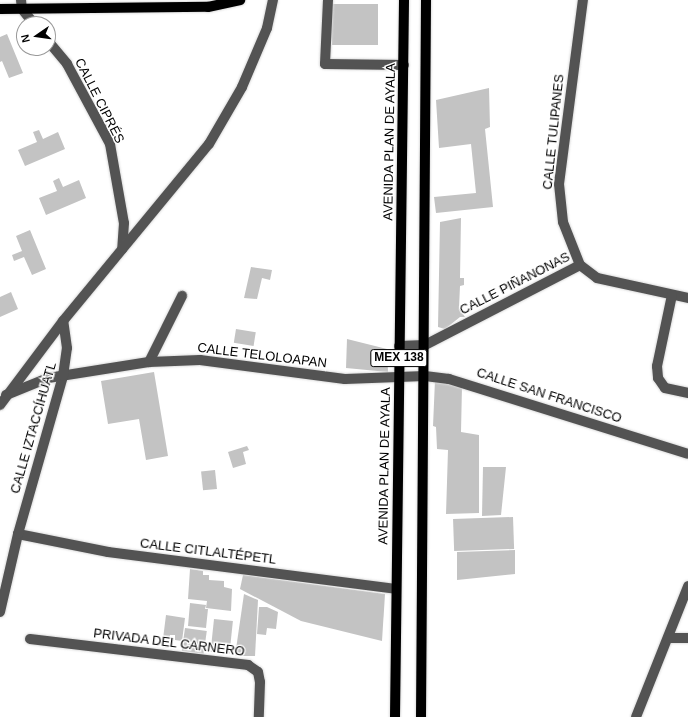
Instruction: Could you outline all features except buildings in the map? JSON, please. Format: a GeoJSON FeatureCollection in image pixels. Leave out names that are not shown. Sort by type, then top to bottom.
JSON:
{"type":"FeatureCollection","features":[{"type":"Feature","properties":{"kind":"main road"},"geometry":{"type":"LineString","coordinates":[[0,9],[22,5],[166,4],[208,7],[240,0]]}},
{"type":"Feature","properties":{"kind":"main road","name":"AVENIDA PLAN DE AYALA"},"geometry":{"type":"LineString","coordinates":[[395,717],[404,0]]}},
{"type":"Feature","properties":{"kind":"main road","name":"MEX 138"},"geometry":{"type":"LineString","coordinates":[[421,717],[425,376],[426,0]]}},
{"type":"Feature","properties":{"kind":"street"},"geometry":{"type":"LineString","coordinates":[[0,405],[6,395],[64,321],[209,144],[242,87],[267,28],[273,0]]}},
{"type":"Feature","properties":{"kind":"street"},"geometry":{"type":"LineString","coordinates":[[328,0],[325,64],[404,65]]}},
{"type":"Feature","properties":{"kind":"street","name":"CALLE TULIPANES"},"geometry":{"type":"LineString","coordinates":[[580,265],[563,222],[559,184],[583,0]]}},
{"type":"Feature","properties":{"kind":"street"},"geometry":{"type":"LineString","coordinates":[[22,5],[29,16]]}},
{"type":"Feature","properties":{"kind":"street","name":"CALLE CIPRÉS"},"geometry":{"type":"LineString","coordinates":[[56,51],[67,64],[110,144],[124,223],[122,249]]}},
{"type":"Feature","properties":{"kind":"street","name":"CALLE PIÑANONAS"},"geometry":{"type":"LineString","coordinates":[[399,346],[425,345],[580,265],[597,278],[688,298]]}},
{"type":"Feature","properties":{"kind":"street"},"geometry":{"type":"LineString","coordinates":[[672,295],[657,366],[658,378],[665,388],[688,393]]}},
{"type":"Feature","properties":{"kind":"street"},"geometry":{"type":"LineString","coordinates":[[148,362],[182,296]]}},
{"type":"Feature","properties":{"kind":"street","name":"CALLE IZTACCÍHUATL"},"geometry":{"type":"LineString","coordinates":[[0,612],[18,534],[63,376],[67,348],[64,321]]}},
{"type":"Feature","properties":{"kind":"street","name":"CALLE TELOLOAPAN"},"geometry":{"type":"LineString","coordinates":[[6,395],[34,383],[63,376],[148,362],[200,360],[345,378],[400,376]]}},
{"type":"Feature","properties":{"kind":"street","name":"CALLE SAN FRANCISCO"},"geometry":{"type":"LineString","coordinates":[[400,376],[425,376],[449,379],[688,454]]}},
{"type":"Feature","properties":{"kind":"street","name":"CALLE CITLALTÉPETL"},"geometry":{"type":"LineString","coordinates":[[18,534],[108,552],[396,589]]}},
{"type":"Feature","properties":{"kind":"street"},"geometry":{"type":"LineString","coordinates":[[636,717],[688,586]]}},
{"type":"Feature","properties":{"kind":"street"},"geometry":{"type":"LineString","coordinates":[[668,638],[688,638]]}},
{"type":"Feature","properties":{"kind":"street","name":"PRIVADA DEL CARNERO"},"geometry":{"type":"LineString","coordinates":[[30,639],[248,665],[258,672],[260,682],[259,717]]}}]}
